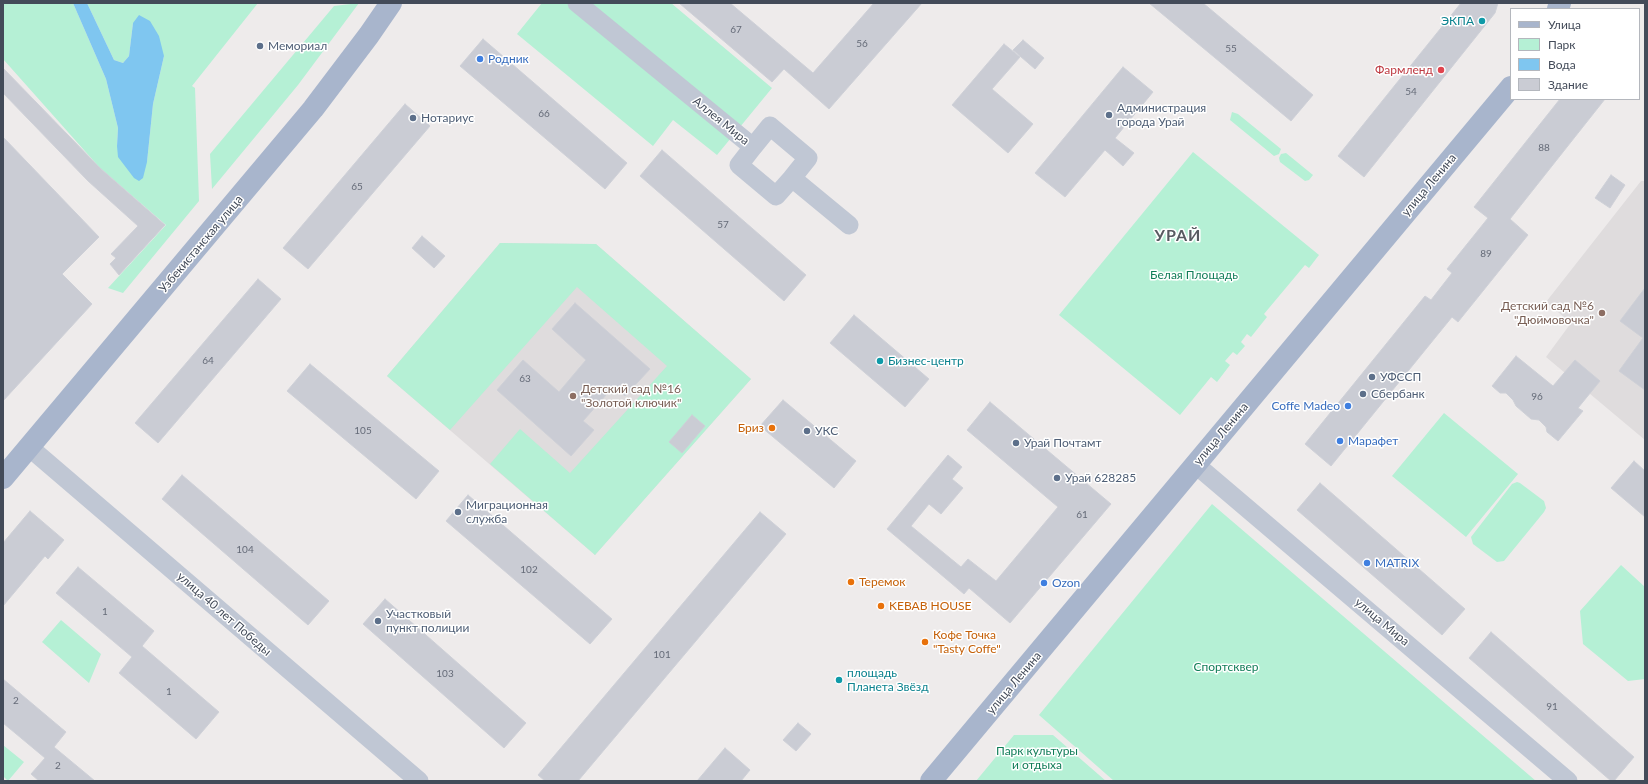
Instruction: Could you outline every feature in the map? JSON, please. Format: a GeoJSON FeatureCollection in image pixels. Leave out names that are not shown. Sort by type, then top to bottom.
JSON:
{"type":"FeatureCollection","features":[{"type":"Feature","properties":{"kind":"main road","name":"Узбекистанская улица"},"geometry":{"type":"LineString","coordinates":[[3,478],[313,109],[369,36],[391,3]]}},
{"type":"Feature","properties":{"kind":"main road","name":"улица Ленина"},"geometry":{"type":"LineString","coordinates":[[931,781],[1510,88]]}},
{"type":"Feature","properties":{"kind":"street","name":"Аллея Мира"},"geometry":{"type":"LineString","coordinates":[[577,3],[753,146]]}},
{"type":"Feature","properties":{"kind":"street","name":"Аллея Мира"},"geometry":{"type":"LineString","coordinates":[[770,126],[808,158],[776,196],[739,165],[753,146],[770,126]]}},
{"type":"Feature","properties":{"kind":"street"},"geometry":{"type":"LineString","coordinates":[[792,178],[849,225]]}},
{"type":"Feature","properties":{"kind":"street","name":"улица 40 лет Победы"},"geometry":{"type":"LineString","coordinates":[[29,447],[419,781]]}},
{"type":"Feature","properties":{"kind":"street","name":"улица Мира"},"geometry":{"type":"LineString","coordinates":[[1195,464],[1568,781]]}},
{"type":"Feature","properties":{"kind":"shaded area","name":"Детский сад №6 \"Дюймовочка\""},"geometry":{"type":"Polygon","coordinates":[[[1641,181],[1645,181],[1645,440],[1546,357],[1571,323],[1546,302],[1641,181]]]}},
{"type":"Feature","properties":{"kind":"shaded area","name":"Детский сад №16 \"Золотой ключик\""},"geometry":{"type":"Polygon","coordinates":[[[500,243],[596,244],[751,379],[595,555],[387,376],[500,243]]]}},
{"type":"Feature","properties":{"kind":"green space"},"geometry":{"type":"Polygon","coordinates":[[[3,3],[73,3],[106,79],[118,128],[117,146],[147,162],[153,104],[164,56],[133,23],[129,56],[123,63],[114,60],[87,3],[258,3],[192,86],[195,88],[199,201],[123,293],[108,288],[166,225],[100,168],[3,59],[3,3]]]}},
{"type":"Feature","properties":{"kind":"green space"},"geometry":{"type":"Polygon","coordinates":[[[359,3],[298,85],[212,189],[210,154],[334,6],[359,3]]]}},
{"type":"Feature","properties":{"kind":"green space"},"geometry":{"type":"Polygon","coordinates":[[[542,3],[671,3],[772,88],[717,155],[673,120],[653,146],[517,34],[542,3]]]}},
{"type":"Feature","properties":{"kind":"green space"},"geometry":{"type":"Polygon","coordinates":[[[1232,112],[1238,114],[1281,149],[1279,154],[1274,156],[1230,120],[1232,112]]]}},
{"type":"Feature","properties":{"kind":"green space","name":"Белая Площадь"},"geometry":{"type":"Polygon","coordinates":[[[1193,152],[1319,255],[1309,268],[1305,265],[1264,314],[1267,317],[1251,337],[1247,334],[1241,342],[1245,346],[1237,355],[1233,352],[1225,361],[1230,365],[1217,382],[1211,377],[1180,415],[1059,315],[1193,152]]]}},
{"type":"Feature","properties":{"kind":"green space"},"geometry":{"type":"Polygon","coordinates":[[[1286,153],[1313,175],[1309,180],[1305,181],[1280,162],[1279,158],[1281,154],[1286,153]]]}},
{"type":"Feature","properties":{"kind":"green space","name":"Детский сад №16 \"Золотой ключик\""},"geometry":{"type":"Polygon","coordinates":[[[500,243],[596,244],[751,379],[595,555],[490,464],[520,429],[570,473],[667,366],[577,287],[450,430],[387,376],[500,243]]]}},
{"type":"Feature","properties":{"kind":"green space"},"geometry":{"type":"Polygon","coordinates":[[[1444,413],[1518,474],[1466,537],[1392,476],[1444,413]]]}},
{"type":"Feature","properties":{"kind":"green space"},"geometry":{"type":"Polygon","coordinates":[[[1517,482],[1544,501],[1546,508],[1504,561],[1497,562],[1473,544],[1471,537],[1512,484],[1517,482]]]}},
{"type":"Feature","properties":{"kind":"green space","name":"Спортсквер"},"geometry":{"type":"Polygon","coordinates":[[[1212,504],[1536,781],[1114,781],[1039,715],[1212,504]]]}},
{"type":"Feature","properties":{"kind":"green space"},"geometry":{"type":"Polygon","coordinates":[[[1621,565],[1645,587],[1645,679],[1628,681],[1583,644],[1580,611],[1621,565]]]}},
{"type":"Feature","properties":{"kind":"green space"},"geometry":{"type":"Polygon","coordinates":[[[61,620],[101,654],[89,683],[42,642],[61,620]]]}},
{"type":"Feature","properties":{"kind":"green space","name":"Парк культуры и отдыха"},"geometry":{"type":"Polygon","coordinates":[[[1014,735],[1053,735],[1106,781],[976,781],[1014,735]]]}},
{"type":"Feature","properties":{"kind":"green space"},"geometry":{"type":"Polygon","coordinates":[[[3,745],[24,762],[8,781],[3,776],[3,745]]]}},
{"type":"Feature","properties":{"kind":"water"},"geometry":{"type":"Polygon","coordinates":[[[73,3],[87,3],[114,60],[123,63],[129,56],[133,23],[139,15],[150,21],[159,36],[164,56],[153,104],[147,162],[143,178],[139,181],[134,178],[118,157],[118,128],[106,79],[73,3]]]}},
{"type":"Feature","properties":{"kind":"building"},"geometry":{"type":"Polygon","coordinates":[[[679,3],[730,3],[813,73],[874,3],[922,3],[829,109],[784,69],[772,82],[679,3]]]}},
{"type":"Feature","properties":{"kind":"building"},"geometry":{"type":"Polygon","coordinates":[[[1149,3],[1203,3],[1313,95],[1291,121],[1149,3]]]}},
{"type":"Feature","properties":{"kind":"building"},"geometry":{"type":"Polygon","coordinates":[[[1461,3],[1498,3],[1495,13],[1364,177],[1338,156],[1461,3]]]}},
{"type":"Feature","properties":{"kind":"building"},"geometry":{"type":"Polygon","coordinates":[[[483,39],[627,163],[605,189],[460,66],[483,39]]]}},
{"type":"Feature","properties":{"kind":"building"},"geometry":{"type":"Polygon","coordinates":[[[1023,40],[1044,58],[1035,69],[1013,50],[1023,40]]]}},
{"type":"Feature","properties":{"kind":"building"},"geometry":{"type":"Polygon","coordinates":[[[1004,44],[1020,57],[992,89],[1033,124],[1008,153],[952,105],[1004,44]]]}},
{"type":"Feature","properties":{"kind":"building","name":"Администрация города Урай"},"geometry":{"type":"Polygon","coordinates":[[[1123,67],[1153,92],[1115,138],[1134,153],[1123,166],[1105,150],[1065,197],[1035,173],[1123,67]]]}},
{"type":"Feature","properties":{"kind":"building"},"geometry":{"type":"Polygon","coordinates":[[[3,68],[100,168],[165,225],[119,275],[110,264],[116,258],[111,254],[138,226],[88,181],[3,93],[3,68]]]}},
{"type":"Feature","properties":{"kind":"building"},"geometry":{"type":"Polygon","coordinates":[[[1559,100],[1604,100],[1510,219],[1528,235],[1458,322],[1452,317],[1331,466],[1305,444],[1425,296],[1431,300],[1452,273],[1447,269],[1488,218],[1474,207],[1559,100]]]}},
{"type":"Feature","properties":{"kind":"building"},"geometry":{"type":"Polygon","coordinates":[[[405,104],[430,126],[308,269],[283,248],[405,104]]]}},
{"type":"Feature","properties":{"kind":"building"},"geometry":{"type":"Polygon","coordinates":[[[3,137],[99,237],[62,274],[92,304],[3,401],[3,137]]]}},
{"type":"Feature","properties":{"kind":"building"},"geometry":{"type":"Polygon","coordinates":[[[662,150],[806,275],[784,301],[640,176],[662,150]]]}},
{"type":"Feature","properties":{"kind":"building"},"geometry":{"type":"Polygon","coordinates":[[[1611,175],[1625,185],[1610,208],[1595,198],[1611,175]]]}},
{"type":"Feature","properties":{"kind":"building"},"geometry":{"type":"Polygon","coordinates":[[[422,236],[445,256],[434,268],[412,248],[422,236]]]}},
{"type":"Feature","properties":{"kind":"building"},"geometry":{"type":"Polygon","coordinates":[[[258,279],[281,299],[158,443],[135,423],[258,279]]]}},
{"type":"Feature","properties":{"kind":"building"},"geometry":{"type":"Polygon","coordinates":[[[1645,288],[1645,390],[1619,371],[1643,338],[1620,321],[1645,288]]]}},
{"type":"Feature","properties":{"kind":"building"},"geometry":{"type":"Polygon","coordinates":[[[575,303],[650,369],[625,396],[614,386],[583,421],[594,430],[571,456],[497,390],[523,360],[559,392],[586,360],[552,329],[575,303]]]}},
{"type":"Feature","properties":{"kind":"building","name":"Бизнес-центр"},"geometry":{"type":"Polygon","coordinates":[[[854,315],[929,379],[905,407],[830,343],[854,315]]]}},
{"type":"Feature","properties":{"kind":"building"},"geometry":{"type":"Polygon","coordinates":[[[1516,356],[1553,386],[1575,360],[1600,381],[1578,408],[1583,411],[1558,441],[1547,432],[1546,427],[1539,420],[1531,419],[1516,406],[1513,400],[1506,393],[1500,393],[1492,386],[1516,356]]]}},
{"type":"Feature","properties":{"kind":"building"},"geometry":{"type":"Polygon","coordinates":[[[310,364],[439,471],[416,499],[287,391],[310,364]]]}},
{"type":"Feature","properties":{"kind":"building"},"geometry":{"type":"Polygon","coordinates":[[[783,400],[856,461],[834,488],[760,426],[783,400]]]}},
{"type":"Feature","properties":{"kind":"building"},"geometry":{"type":"Polygon","coordinates":[[[990,402],[1111,504],[1010,623],[969,588],[964,594],[887,529],[948,455],[962,467],[952,479],[963,488],[941,514],[929,504],[911,526],[961,567],[968,559],[996,581],[1058,507],[967,430],[990,402]]]}},
{"type":"Feature","properties":{"kind":"building"},"geometry":{"type":"Polygon","coordinates":[[[692,415],[705,426],[682,453],[669,442],[692,415]]]}},
{"type":"Feature","properties":{"kind":"building"},"geometry":{"type":"Polygon","coordinates":[[[1634,461],[1645,471],[1645,517],[1611,488],[1634,461]]]}},
{"type":"Feature","properties":{"kind":"building"},"geometry":{"type":"Polygon","coordinates":[[[182,475],[329,601],[308,625],[162,499],[182,475]]]}},
{"type":"Feature","properties":{"kind":"building"},"geometry":{"type":"Polygon","coordinates":[[[1320,483],[1465,609],[1442,635],[1297,510],[1320,483]]]}},
{"type":"Feature","properties":{"kind":"building"},"geometry":{"type":"Polygon","coordinates":[[[468,495],[612,619],[590,644],[446,521],[468,495]]]}},
{"type":"Feature","properties":{"kind":"building"},"geometry":{"type":"Polygon","coordinates":[[[30,511],[64,540],[48,559],[45,556],[3,606],[3,543],[30,511]]]}},
{"type":"Feature","properties":{"kind":"building"},"geometry":{"type":"Polygon","coordinates":[[[760,512],[786,534],[578,781],[545,781],[538,775],[760,512]]]}},
{"type":"Feature","properties":{"kind":"building"},"geometry":{"type":"Polygon","coordinates":[[[78,567],[154,631],[142,646],[219,712],[196,739],[119,673],[132,657],[56,593],[78,567]]]}},
{"type":"Feature","properties":{"kind":"building"},"geometry":{"type":"Polygon","coordinates":[[[385,599],[526,723],[504,748],[363,624],[385,599]]]}},
{"type":"Feature","properties":{"kind":"building"},"geometry":{"type":"Polygon","coordinates":[[[1491,632],[1634,757],[1614,781],[1611,781],[1469,658],[1491,632]]]}},
{"type":"Feature","properties":{"kind":"building"},"geometry":{"type":"Polygon","coordinates":[[[3,679],[66,732],[54,747],[95,781],[39,781],[31,774],[45,758],[3,723],[3,679]]]}},
{"type":"Feature","properties":{"kind":"building"},"geometry":{"type":"Polygon","coordinates":[[[798,723],[811,734],[796,751],[783,740],[798,723]]]}},
{"type":"Feature","properties":{"kind":"building"},"geometry":{"type":"Polygon","coordinates":[[[725,748],[750,770],[741,781],[697,781],[725,748]]]}},
{"type":"Feature","properties":{"kind":"place","name":"ЭКПА"},"geometry":{"type":"Point","coordinates":[1482,21]}},
{"type":"Feature","properties":{"kind":"place","name":"Мемориал"},"geometry":{"type":"Point","coordinates":[260,46]}},
{"type":"Feature","properties":{"kind":"place","name":"Родник"},"geometry":{"type":"Point","coordinates":[480,59]}},
{"type":"Feature","properties":{"kind":"place","name":"Фармленд"},"geometry":{"type":"Point","coordinates":[1441,70]}},
{"type":"Feature","properties":{"kind":"place","name":"Администрация города Урай"},"geometry":{"type":"Point","coordinates":[1109,115]}},
{"type":"Feature","properties":{"kind":"place","name":"Нотариус"},"geometry":{"type":"Point","coordinates":[413,118]}},
{"type":"Feature","properties":{"kind":"place","name":"Детский сад №6 \"Дюймовочка\""},"geometry":{"type":"Point","coordinates":[1602,313]}},
{"type":"Feature","properties":{"kind":"place","name":"Бизнес-центр"},"geometry":{"type":"Point","coordinates":[880,361]}},
{"type":"Feature","properties":{"kind":"place","name":"УФССП"},"geometry":{"type":"Point","coordinates":[1372,377]}},
{"type":"Feature","properties":{"kind":"place","name":"Сбербанк"},"geometry":{"type":"Point","coordinates":[1363,394]}},
{"type":"Feature","properties":{"kind":"place","name":"Детский сад №16 \"Золотой ключик\""},"geometry":{"type":"Point","coordinates":[573,396]}},
{"type":"Feature","properties":{"kind":"place","name":"Coffe Madeo"},"geometry":{"type":"Point","coordinates":[1348,406]}},
{"type":"Feature","properties":{"kind":"place","name":"Бриз"},"geometry":{"type":"Point","coordinates":[772,428]}},
{"type":"Feature","properties":{"kind":"place","name":"УКС"},"geometry":{"type":"Point","coordinates":[807,431]}},
{"type":"Feature","properties":{"kind":"place","name":"Марафет"},"geometry":{"type":"Point","coordinates":[1340,441]}},
{"type":"Feature","properties":{"kind":"place","name":"Урай Почтамт"},"geometry":{"type":"Point","coordinates":[1016,443]}},
{"type":"Feature","properties":{"kind":"place","name":"Урай 628285"},"geometry":{"type":"Point","coordinates":[1057,478]}},
{"type":"Feature","properties":{"kind":"place","name":"Миграционная служба"},"geometry":{"type":"Point","coordinates":[458,512]}},
{"type":"Feature","properties":{"kind":"place","name":"MATRIX"},"geometry":{"type":"Point","coordinates":[1367,563]}},
{"type":"Feature","properties":{"kind":"place","name":"Теремок"},"geometry":{"type":"Point","coordinates":[851,582]}},
{"type":"Feature","properties":{"kind":"place","name":"Ozon"},"geometry":{"type":"Point","coordinates":[1044,583]}},
{"type":"Feature","properties":{"kind":"place","name":"KEBAB HOUSE"},"geometry":{"type":"Point","coordinates":[881,606]}},
{"type":"Feature","properties":{"kind":"place","name":"Участковый пункт полиции"},"geometry":{"type":"Point","coordinates":[378,621]}},
{"type":"Feature","properties":{"kind":"place","name":"Кофе Точка \"Tasty Coffe\""},"geometry":{"type":"Point","coordinates":[925,642]}},
{"type":"Feature","properties":{"kind":"place","name":"площадь Планета Звёзд"},"geometry":{"type":"Point","coordinates":[839,680]}},
{"type":"Feature","properties":{"kind":"district","name":"УРАЙ"},"geometry":{"type":"Point","coordinates":[1178,236]}}]}
